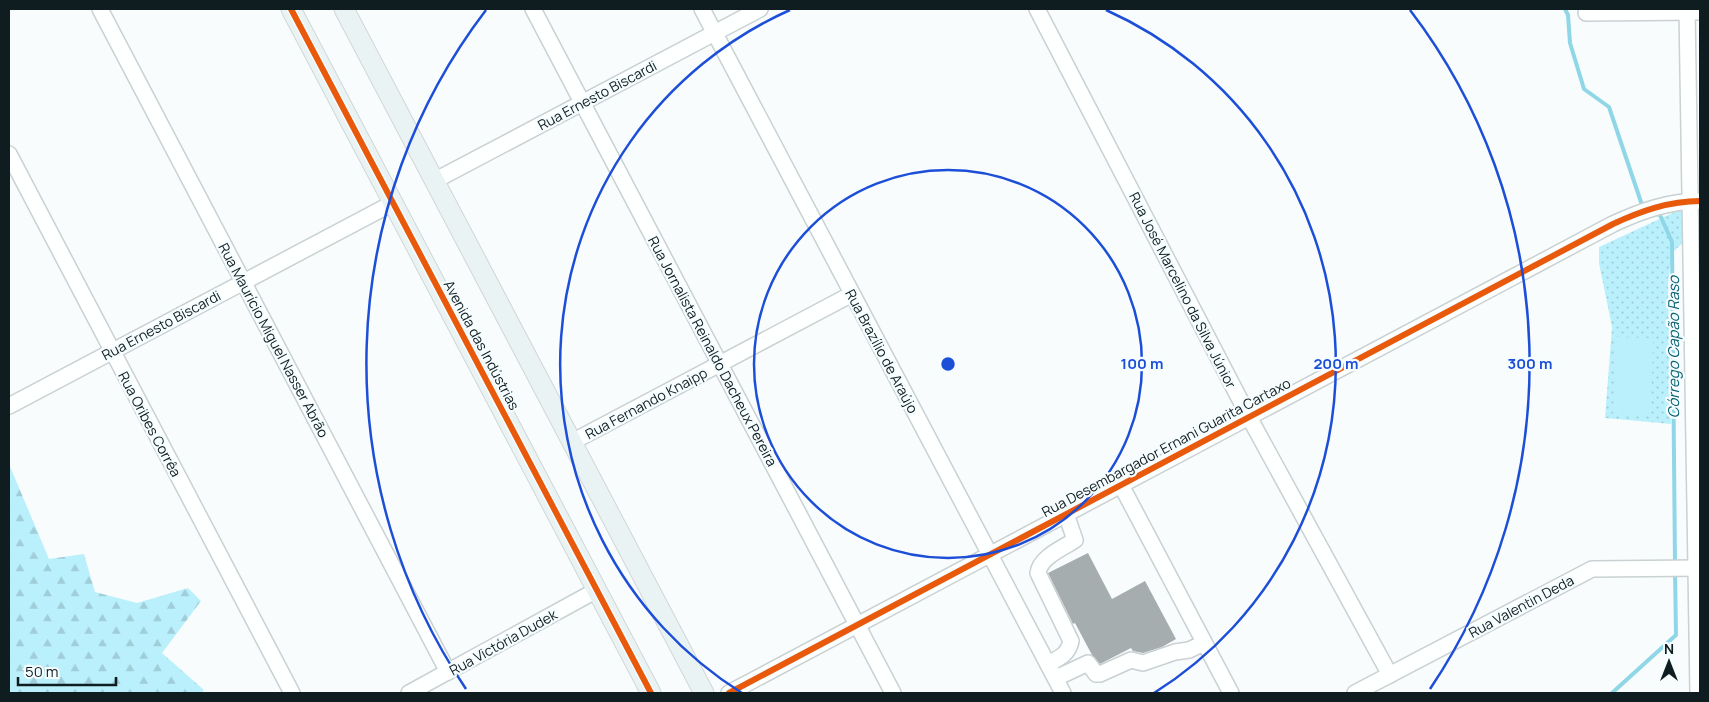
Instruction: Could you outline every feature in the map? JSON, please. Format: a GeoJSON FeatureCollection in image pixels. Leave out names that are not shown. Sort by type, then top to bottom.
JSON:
{"type":"FeatureCollection","features":[{"type":"Feature","properties":{"kind":"main road","name":"Avenida das Indústrias"},"geometry":{"type":"LineString","coordinates":[[291,9],[651,693]]}},
{"type":"Feature","properties":{"kind":"main road"},"geometry":{"type":"LineString","coordinates":[[344,9],[704,693]]}},
{"type":"Feature","properties":{"kind":"street","name":"Rua Maurício Miguel Nasser Abrão"},"geometry":{"type":"LineString","coordinates":[[100,9],[448,672]]}},
{"type":"Feature","properties":{"kind":"street","name":"Rua Jornalista Reinaldo Dacheux Pereira"},"geometry":{"type":"LineString","coordinates":[[533,9],[893,693]]}},
{"type":"Feature","properties":{"kind":"street","name":"Rua Brazílio de Araújo"},"geometry":{"type":"LineString","coordinates":[[702,9],[1063,693]]}},
{"type":"Feature","properties":{"kind":"street","name":"Rua Ernesto Biscardi"},"geometry":{"type":"LineString","coordinates":[[434,181],[760,9]]}},
{"type":"Feature","properties":{"kind":"street","name":"Rua José Marcelino da Silva Júnior"},"geometry":{"type":"LineString","coordinates":[[1037,9],[1249,417],[1390,675]]}},
{"type":"Feature","properties":{"kind":"street"},"geometry":{"type":"LineString","coordinates":[[1586,13],[1691,11],[1696,382],[1693,568],[1698,693]]}},
{"type":"Feature","properties":{"kind":"street","name":"Rua Oribes Corrêa"},"geometry":{"type":"LineString","coordinates":[[9,154],[292,693]]}},
{"type":"Feature","properties":{"kind":"street","name":"Rua Desembargador Ernani Guarita Cartaxo"},"geometry":{"type":"LineString","coordinates":[[729,693],[1632,215],[1677,202],[1695,201]]}},
{"type":"Feature","properties":{"kind":"street","name":"Rua Ernesto Biscardi"},"geometry":{"type":"LineString","coordinates":[[9,406],[393,203]]}},
{"type":"Feature","properties":{"kind":"street","name":"Rua Fernando Knaipp"},"geometry":{"type":"LineString","coordinates":[[572,442],[852,294]]}},
{"type":"Feature","properties":{"kind":"street"},"geometry":{"type":"LineString","coordinates":[[1121,485],[1231,693]]}},
{"type":"Feature","properties":{"kind":"street"},"geometry":{"type":"LineString","coordinates":[[1048,664],[1062,657],[1070,649],[1071,641],[1038,573],[1043,561],[1075,540],[1066,514]]}},
{"type":"Feature","properties":{"kind":"street","name":"Rua Valentin Deda"},"geometry":{"type":"LineString","coordinates":[[1355,693],[1592,569],[1693,568]]}},
{"type":"Feature","properties":{"kind":"street","name":"Rua Victória Dudek"},"geometry":{"type":"LineString","coordinates":[[409,693],[597,590]]}},
{"type":"Feature","properties":{"kind":"street"},"geometry":{"type":"LineString","coordinates":[[1056,678],[1088,663],[1096,674],[1100,674],[1131,660],[1143,662],[1175,652],[1190,650],[1204,643]]}},
{"type":"Feature","properties":{"kind":"green space"},"geometry":{"type":"Polygon","coordinates":[[[1681,209],[1689,237],[1672,253],[1668,283],[1671,424],[1605,418],[1612,327],[1599,263],[1599,247],[1681,209]]]}},
{"type":"Feature","properties":{"kind":"green space"},"geometry":{"type":"Polygon","coordinates":[[[1615,337],[1653,338],[1651,415],[1613,413],[1615,337]]]}},
{"type":"Feature","properties":{"kind":"green space"},"geometry":{"type":"Polygon","coordinates":[[[9,464],[49,559],[84,554],[95,592],[137,603],[188,588],[201,601],[162,653],[204,690],[201,693],[9,693],[9,464]]]}},
{"type":"Feature","properties":{"kind":"building"},"geometry":{"type":"Polygon","coordinates":[[[1088,553],[1112,599],[1145,581],[1176,639],[1162,647],[1143,653],[1133,651],[1131,648],[1100,664],[1092,655],[1075,623],[1073,624],[1048,573],[1088,553]]]}},
{"type":"Feature","properties":{"kind":"waterway","name":"Córrego Capão Raso"},"geometry":{"type":"LineString","coordinates":[[1565,9],[1568,15],[1570,43],[1584,89],[1609,107],[1643,208]]}},
{"type":"Feature","properties":{"kind":"waterway","name":"Córrego Capão Raso"},"geometry":{"type":"LineString","coordinates":[[1654,213],[1660,215],[1672,242],[1675,564]]}},
{"type":"Feature","properties":{"kind":"waterway","name":"Córrego Capão Raso"},"geometry":{"type":"LineString","coordinates":[[1612,693],[1676,635],[1675,571]]}},
{"type":"Feature","properties":{"kind":"cycle path"},"geometry":{"type":"LineString","coordinates":[[291,9],[651,693]]}},
{"type":"Feature","properties":{"kind":"cycle path"},"geometry":{"type":"LineString","coordinates":[[729,693],[1613,224],[1655,208],[1689,201],[1700,201]]}}]}
